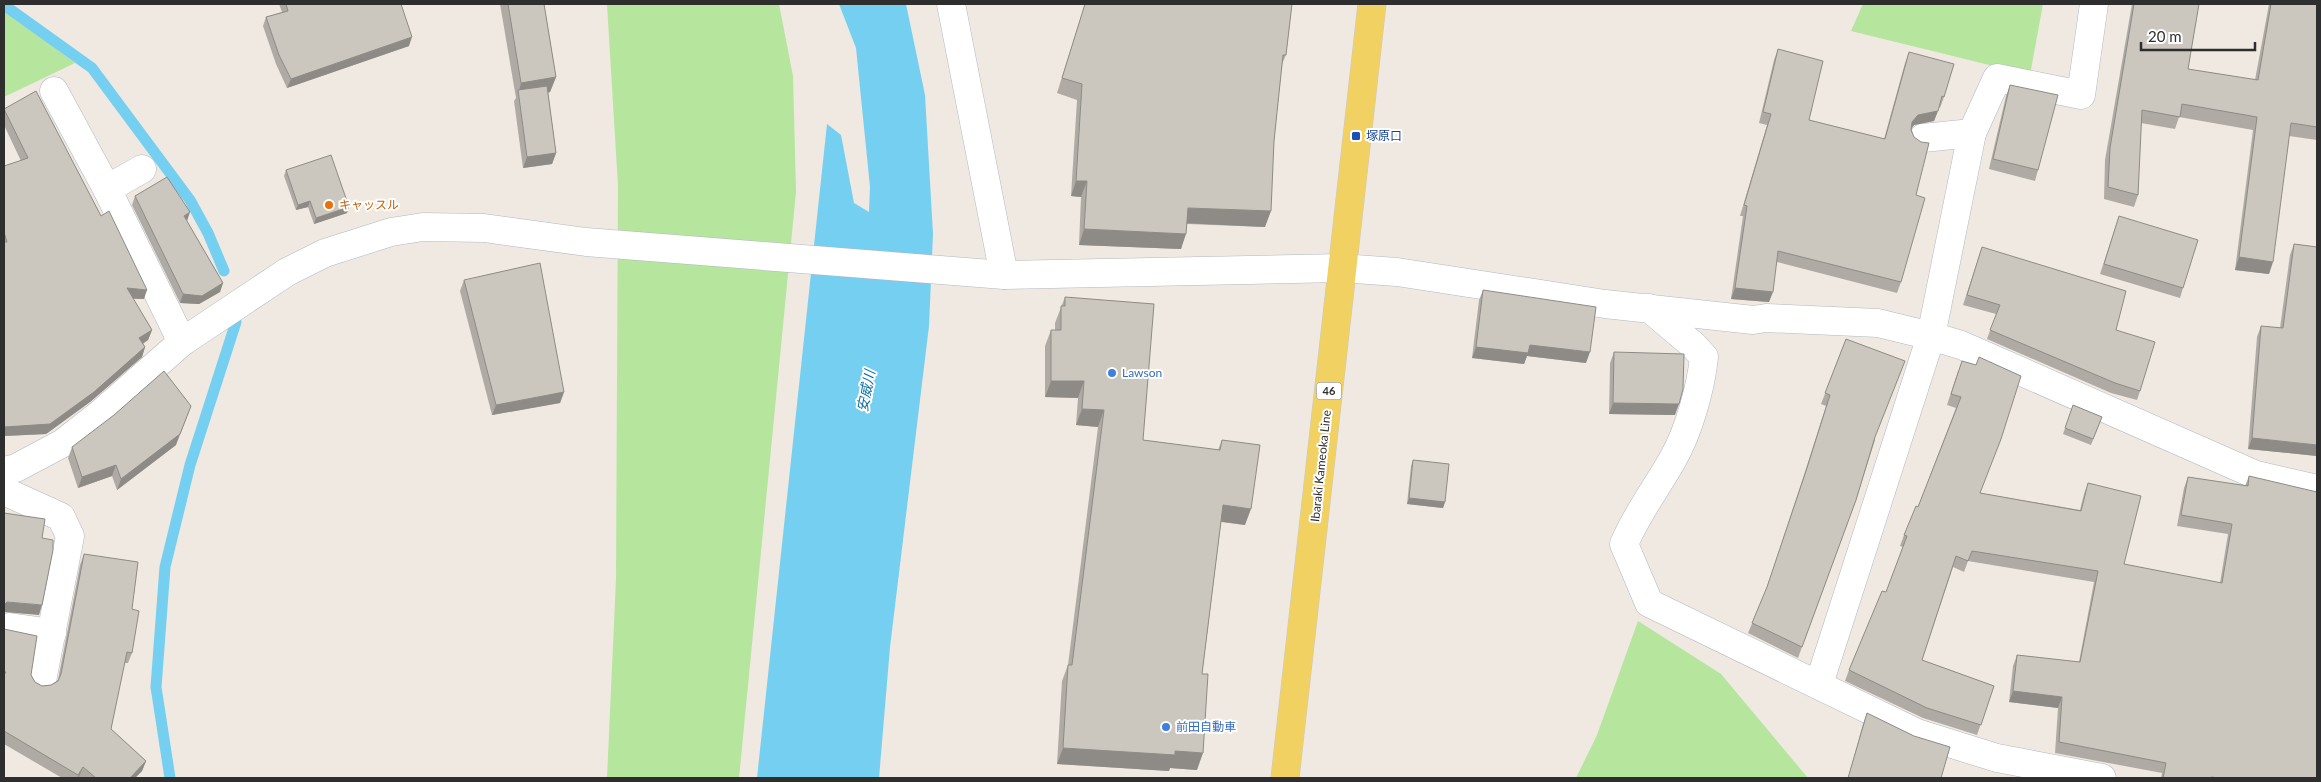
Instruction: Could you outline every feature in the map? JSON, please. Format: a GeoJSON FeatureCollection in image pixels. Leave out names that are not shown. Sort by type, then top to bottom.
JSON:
{"type":"FeatureCollection","features":[{"type":"Feature","properties":{"kind":"main road","name":"Ibaraki Kameoka Line"},"geometry":{"type":"LineString","coordinates":[[1285,778],[1372,4]]}},
{"type":"Feature","properties":{"kind":"street"},"geometry":{"type":"LineString","coordinates":[[951,4],[1004,275]]}},
{"type":"Feature","properties":{"kind":"street"},"geometry":{"type":"LineString","coordinates":[[1819,684],[1931,336],[1972,133],[1997,78],[2081,95],[2094,4]]}},
{"type":"Feature","properties":{"kind":"street"},"geometry":{"type":"LineString","coordinates":[[54,91],[107,189],[182,342]]}},
{"type":"Feature","properties":{"kind":"street"},"geometry":{"type":"LineString","coordinates":[[1923,138],[1972,133]]}},
{"type":"Feature","properties":{"kind":"street"},"geometry":{"type":"LineString","coordinates":[[107,189],[142,169]]}},
{"type":"Feature","properties":{"kind":"street"},"geometry":{"type":"LineString","coordinates":[[4,471],[16,468],[63,443],[100,414],[182,342],[288,272],[325,253],[391,232],[423,227],[484,228],[586,242],[1004,275],[1341,268],[1397,272],[1605,304],[1753,320],[1766,318],[1799,321],[1878,323],[1961,345],[2256,475],[2317,489]]}},
{"type":"Feature","properties":{"kind":"street"},"geometry":{"type":"LineString","coordinates":[[1649,308],[1693,344],[1704,357],[1701,384],[1675,454],[1630,530],[1624,544],[1649,603],[1917,733],[1997,758],[2102,778]]}},
{"type":"Feature","properties":{"kind":"street"},"geometry":{"type":"LineString","coordinates":[[4,492],[61,517],[70,536],[42,681]]}},
{"type":"Feature","properties":{"kind":"street"},"geometry":{"type":"LineString","coordinates":[[9,627],[52,633]]}},
{"type":"Feature","properties":{"kind":"green space"},"geometry":{"type":"Polygon","coordinates":[[[607,4],[779,4],[793,76],[796,192],[739,778],[607,778],[616,579],[618,186],[607,4]]]}},
{"type":"Feature","properties":{"kind":"green space"},"geometry":{"type":"Polygon","coordinates":[[[1863,4],[2043,4],[2030,75],[1851,31],[1863,4]]]}},
{"type":"Feature","properties":{"kind":"green space"},"geometry":{"type":"Polygon","coordinates":[[[4,10],[75,63],[4,97],[4,10]]]}},
{"type":"Feature","properties":{"kind":"green space"},"geometry":{"type":"Polygon","coordinates":[[[1638,621],[1721,674],[1808,778],[1576,778],[1597,735],[1638,621]]]}},
{"type":"Feature","properties":{"kind":"water","name":"安威川"},"geometry":{"type":"Polygon","coordinates":[[[839,4],[906,4],[925,95],[933,234],[929,326],[890,647],[879,778],[757,778],[827,124],[841,135],[854,203],[869,212],[870,187],[856,48],[839,4]]]}},
{"type":"Feature","properties":{"kind":"building"},"geometry":{"type":"Polygon","coordinates":[[[286,4],[401,4],[412,37],[291,79],[279,55],[266,17],[288,11],[286,4]]]}},
{"type":"Feature","properties":{"kind":"building"},"geometry":{"type":"Polygon","coordinates":[[[508,4],[544,4],[556,77],[521,83],[508,4]]]}},
{"type":"Feature","properties":{"kind":"building"},"geometry":{"type":"Polygon","coordinates":[[[1085,4],[1292,4],[1286,55],[1283,55],[1274,141],[1271,211],[1188,208],[1186,234],[1084,229],[1087,181],[1076,181],[1082,84],[1062,78],[1085,4]]]}},
{"type":"Feature","properties":{"kind":"building"},"geometry":{"type":"Polygon","coordinates":[[[2134,4],[2199,4],[2188,69],[2258,80],[2271,4],[2317,4],[2317,127],[2291,123],[2273,262],[2239,257],[2257,117],[2182,104],[2180,117],[2142,110],[2138,195],[2108,187],[2110,148],[2134,4]]]}},
{"type":"Feature","properties":{"kind":"building"},"geometry":{"type":"Polygon","coordinates":[[[1778,49],[1823,61],[1809,120],[1885,139],[1909,52],[1954,64],[1938,111],[1918,115],[1912,122],[1911,130],[1914,137],[1921,142],[1929,143],[1916,195],[1925,198],[1901,282],[1778,251],[1773,292],[1735,288],[1747,206],[1744,205],[1771,114],[1763,112],[1778,49]]]}},
{"type":"Feature","properties":{"kind":"building"},"geometry":{"type":"Polygon","coordinates":[[[2010,85],[2058,95],[2038,170],[1993,159],[2010,85]]]}},
{"type":"Feature","properties":{"kind":"building"},"geometry":{"type":"Polygon","coordinates":[[[547,86],[556,153],[527,157],[518,90],[547,86]]]}},
{"type":"Feature","properties":{"kind":"building"},"geometry":{"type":"Polygon","coordinates":[[[36,91],[101,216],[109,211],[147,290],[127,288],[152,330],[139,338],[145,347],[94,392],[50,424],[4,427],[4,242],[7,242],[4,232],[4,166],[28,158],[4,109],[36,91]]]}},
{"type":"Feature","properties":{"kind":"building"},"geometry":{"type":"Polygon","coordinates":[[[331,155],[349,207],[316,218],[310,201],[298,205],[286,170],[331,155]]]}},
{"type":"Feature","properties":{"kind":"building"},"geometry":{"type":"Polygon","coordinates":[[[167,177],[190,212],[184,216],[223,283],[202,296],[183,294],[135,196],[167,177]]]}},
{"type":"Feature","properties":{"kind":"building"},"geometry":{"type":"Polygon","coordinates":[[[2119,216],[2198,240],[2183,288],[2104,264],[2119,216]]]}},
{"type":"Feature","properties":{"kind":"building"},"geometry":{"type":"Polygon","coordinates":[[[2294,244],[2317,247],[2317,445],[2252,438],[2261,326],[2283,328],[2294,244]]]}},
{"type":"Feature","properties":{"kind":"building"},"geometry":{"type":"Polygon","coordinates":[[[1982,247],[2126,291],[2116,330],[2155,342],[2140,391],[2115,383],[1990,330],[2000,305],[1967,295],[1982,247]]]}},
{"type":"Feature","properties":{"kind":"building"},"geometry":{"type":"Polygon","coordinates":[[[540,263],[564,392],[496,405],[464,280],[540,263]]]}},
{"type":"Feature","properties":{"kind":"building"},"geometry":{"type":"Polygon","coordinates":[[[1483,290],[1596,307],[1590,352],[1530,345],[1528,353],[1476,347],[1483,290]]]}},
{"type":"Feature","properties":{"kind":"building"},"geometry":{"type":"Polygon","coordinates":[[[1065,297],[1154,304],[1143,440],[1220,450],[1222,440],[1260,445],[1251,509],[1223,505],[1202,674],[1208,674],[1203,753],[1175,751],[1175,755],[1063,748],[1068,665],[1072,665],[1104,410],[1082,409],[1084,381],[1051,381],[1051,330],[1061,330],[1061,306],[1065,306],[1065,297]]]}},
{"type":"Feature","properties":{"kind":"building"},"geometry":{"type":"Polygon","coordinates":[[[1846,339],[1905,361],[1875,437],[1856,500],[1802,647],[1752,623],[1767,587],[1806,471],[1830,395],[1825,393],[1846,339]]]}},
{"type":"Feature","properties":{"kind":"building"},"geometry":{"type":"Polygon","coordinates":[[[1614,352],[1684,354],[1683,389],[1679,404],[1613,403],[1614,352]]]}},
{"type":"Feature","properties":{"kind":"building"},"geometry":{"type":"Polygon","coordinates":[[[1979,357],[2021,376],[2001,439],[1980,493],[2081,511],[2088,483],[2141,496],[2124,564],[2222,583],[2232,524],[2181,515],[2188,477],[2248,486],[2249,476],[2317,492],[2317,778],[2163,778],[2166,763],[2059,742],[2062,697],[2013,691],[2017,655],[2080,662],[2098,571],[1972,551],[1968,561],[1956,556],[1922,660],[1994,686],[1981,725],[1927,708],[1849,670],[1882,591],[1886,592],[1907,536],[1904,535],[1916,506],[1918,507],[1961,397],[1951,394],[1962,361],[1976,365],[1979,357]]]}},
{"type":"Feature","properties":{"kind":"building"},"geometry":{"type":"Polygon","coordinates":[[[164,371],[191,406],[180,434],[121,479],[116,465],[82,477],[72,447],[114,415],[164,371]]]}},
{"type":"Feature","properties":{"kind":"building"},"geometry":{"type":"Polygon","coordinates":[[[2073,405],[2102,417],[2093,439],[2065,428],[2073,405]]]}},
{"type":"Feature","properties":{"kind":"building"},"geometry":{"type":"Polygon","coordinates":[[[1413,460],[1449,464],[1445,502],[1409,498],[1413,460]]]}},
{"type":"Feature","properties":{"kind":"building"},"geometry":{"type":"Polygon","coordinates":[[[4,513],[45,519],[42,538],[53,540],[53,550],[42,605],[7,602],[4,605],[4,513]]]}},
{"type":"Feature","properties":{"kind":"building"},"geometry":{"type":"Polygon","coordinates":[[[84,554],[138,562],[132,609],[139,611],[132,653],[127,652],[111,729],[146,761],[130,778],[96,778],[83,767],[78,775],[4,731],[4,675],[6,672],[4,672],[4,629],[37,636],[31,675],[35,682],[42,686],[51,685],[58,681],[61,674],[84,554]]]}},
{"type":"Feature","properties":{"kind":"building"},"geometry":{"type":"Polygon","coordinates":[[[1867,713],[1914,736],[1950,747],[1941,778],[1848,778],[1867,713]]]}},
{"type":"Feature","properties":{"kind":"waterway"},"geometry":{"type":"LineString","coordinates":[[4,5],[92,68],[190,200],[208,233],[224,271]]}},
{"type":"Feature","properties":{"kind":"waterway"},"geometry":{"type":"LineString","coordinates":[[170,778],[156,687],[165,567],[190,465],[236,322]]}},
{"type":"Feature","properties":{"kind":"place","name":"塚原口"},"geometry":{"type":"Point","coordinates":[1356,136]}},
{"type":"Feature","properties":{"kind":"place","name":"キャッスル"},"geometry":{"type":"Point","coordinates":[329,205]}},
{"type":"Feature","properties":{"kind":"place","name":"Lawson"},"geometry":{"type":"Point","coordinates":[1112,373]}},
{"type":"Feature","properties":{"kind":"place","name":"前田自動車"},"geometry":{"type":"Point","coordinates":[1166,727]}}]}
